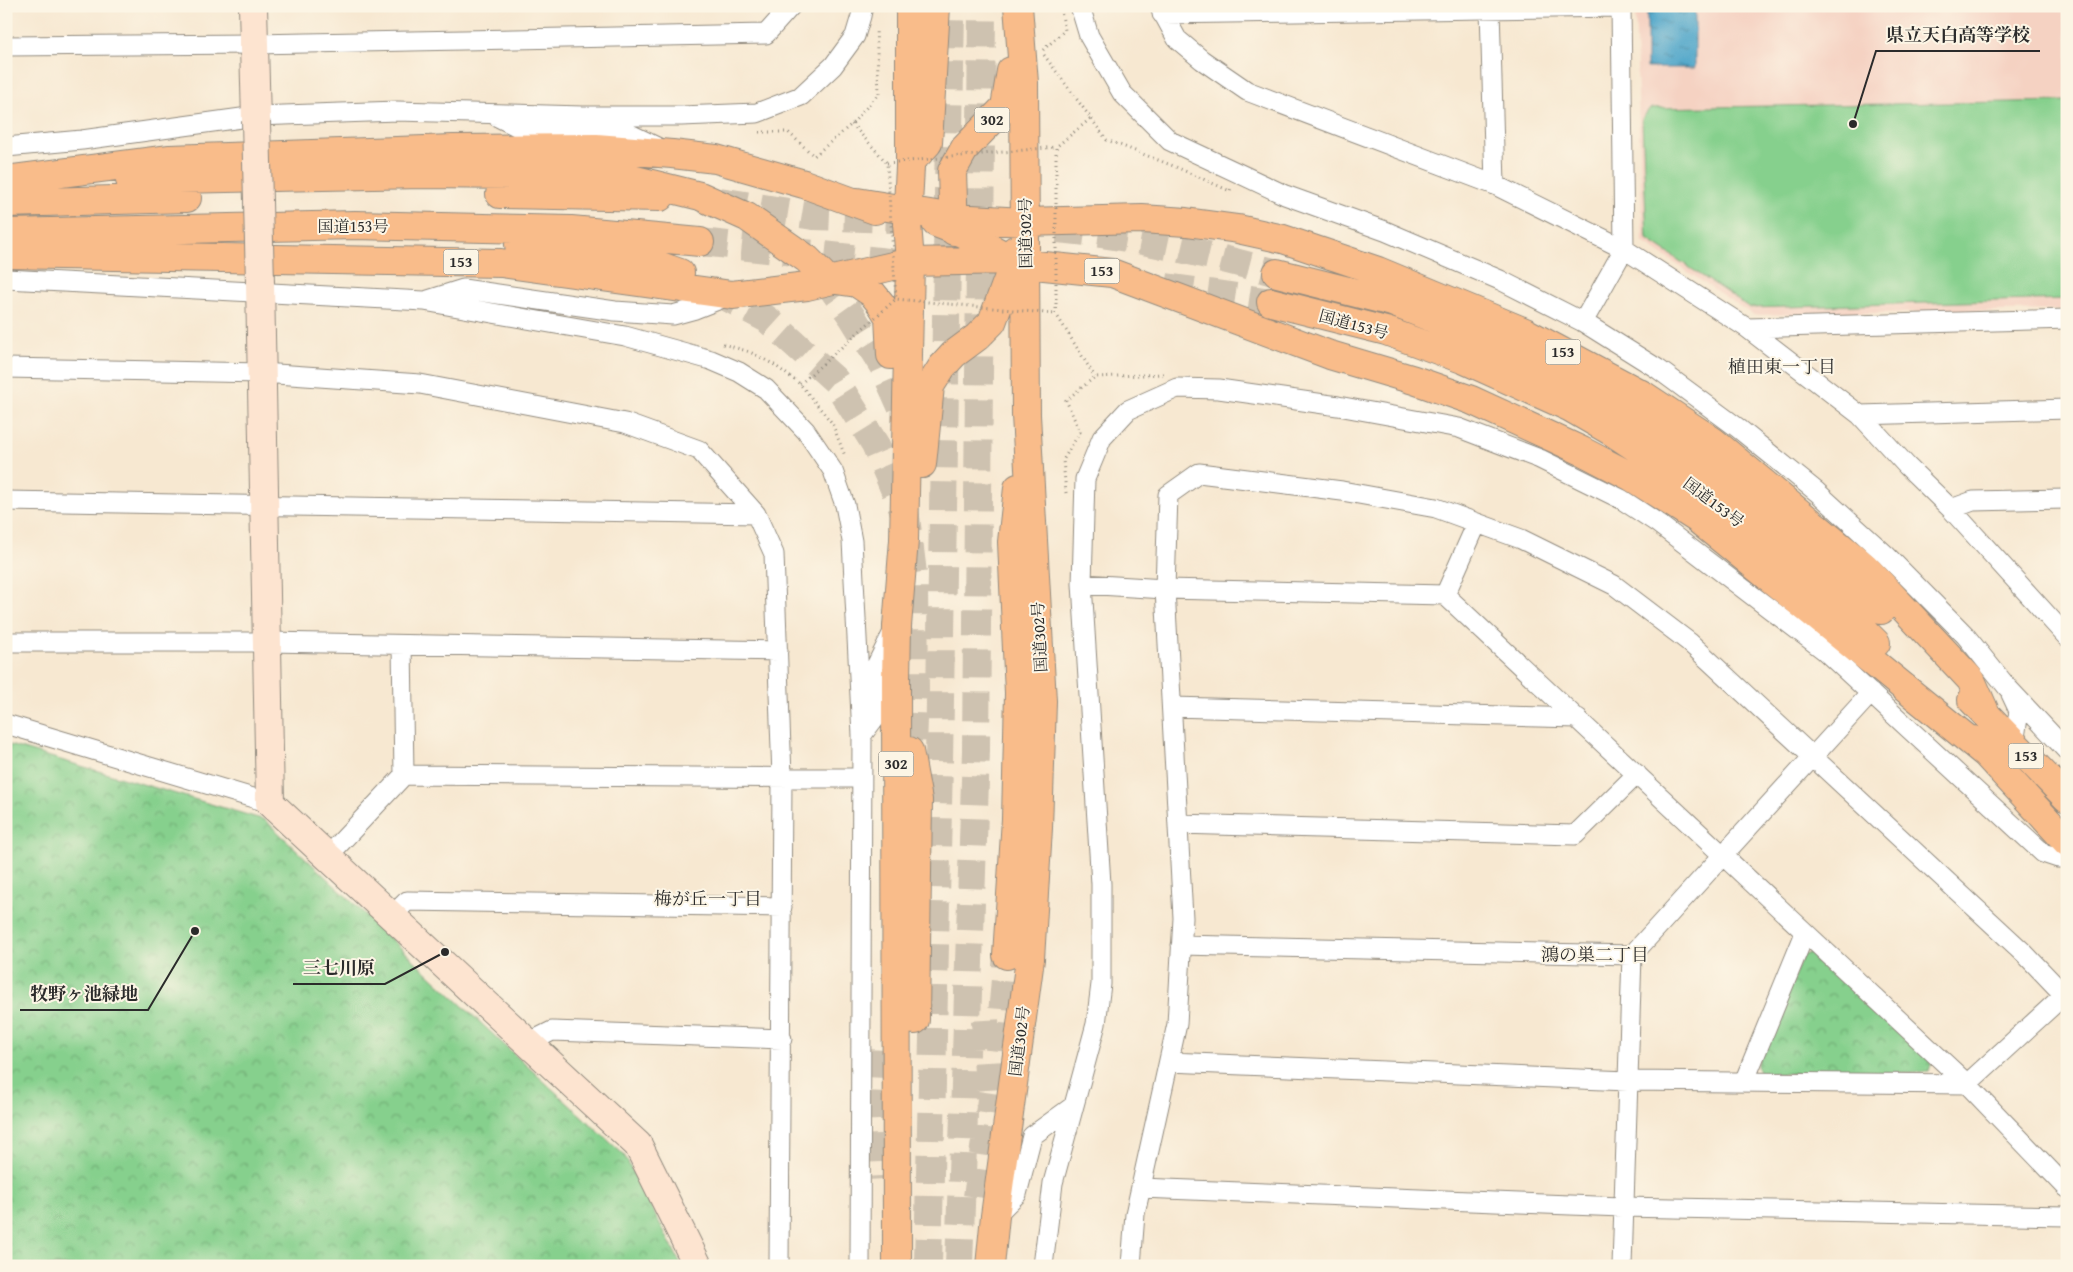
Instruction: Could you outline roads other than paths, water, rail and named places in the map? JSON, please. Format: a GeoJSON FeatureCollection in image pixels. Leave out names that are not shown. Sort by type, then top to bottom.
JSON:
{"type":"FeatureCollection","features":[{"type":"Feature","properties":{"kind":"highway","name":"302"},"geometry":{"type":"LineString","coordinates":[[905,1257],[896,680],[897,620],[904,540],[910,262],[907,194],[910,6]]}},
{"type":"Feature","properties":{"kind":"highway"},"geometry":{"type":"LineString","coordinates":[[907,194],[912,161],[928,143],[936,6]]}},
{"type":"Feature","properties":{"kind":"highway","name":"302"},"geometry":{"type":"LineString","coordinates":[[950,230],[952,171],[965,148],[1004,106],[1012,66],[1018,11]]}},
{"type":"Feature","properties":{"kind":"highway","name":"国道302号"},"geometry":{"type":"LineString","coordinates":[[990,1266],[995,1216],[1030,959],[1038,828],[1042,701],[1026,415],[1025,305],[1016,268],[1024,222],[1024,83],[1018,11]]}},
{"type":"Feature","properties":{"kind":"highway","name":"153"},"geometry":{"type":"LineString","coordinates":[[6,181],[170,159],[452,150],[596,148],[672,154],[725,162],[804,184],[857,202],[907,194],[987,260]]}},
{"type":"Feature","properties":{"kind":"highway"},"geometry":{"type":"LineString","coordinates":[[6,181],[423,174],[620,176],[700,196],[747,217],[807,259],[828,277]]}},
{"type":"Feature","properties":{"kind":"highway","name":"国道153号"},"geometry":{"type":"LineString","coordinates":[[6,203],[431,192],[700,198]]}},
{"type":"Feature","properties":{"kind":"highway","name":"153"},"geometry":{"type":"LineString","coordinates":[[950,230],[1024,222],[1159,220],[1194,223],[1283,239],[1378,271],[1525,332],[1643,395],[1714,442],[1865,567],[1971,680],[1986,714]]}},
{"type":"Feature","properties":{"kind":"highway","name":"国道153号"},"geometry":{"type":"LineString","coordinates":[[6,233],[354,225],[571,230],[700,242]]}},
{"type":"Feature","properties":{"kind":"highway"},"geometry":{"type":"LineString","coordinates":[[83,230],[146,239],[383,237],[481,241],[614,257],[654,264],[680,273]]}},
{"type":"Feature","properties":{"kind":"highway"},"geometry":{"type":"LineString","coordinates":[[910,262],[950,230]]}},
{"type":"Feature","properties":{"kind":"highway","name":"153"},"geometry":{"type":"LineString","coordinates":[[950,230],[962,233],[1016,268]]}},
{"type":"Feature","properties":{"kind":"highway","name":"153"},"geometry":{"type":"LineString","coordinates":[[6,254],[501,263],[732,295],[807,286],[828,277],[910,262],[973,262],[987,260],[1016,268],[1112,273],[1330,355],[1414,380],[1471,400],[1582,451],[1630,476],[1696,518],[1814,612],[1986,754]]}},
{"type":"Feature","properties":{"kind":"highway","name":"302"},"geometry":{"type":"LineString","coordinates":[[897,620],[915,556],[924,436],[930,386],[942,367],[954,354],[977,337],[992,322],[1016,268]]}},
{"type":"Feature","properties":{"kind":"highway","name":"国道153号"},"geometry":{"type":"LineString","coordinates":[[1277,274],[1392,302],[1456,327],[1527,361],[1627,413],[1721,474],[1849,579],[1986,714],[2067,798]]}},
{"type":"Feature","properties":{"kind":"highway","name":"302"},"geometry":{"type":"LineString","coordinates":[[828,277],[857,284],[872,293],[889,317],[891,345],[891,497],[904,540]]}},
{"type":"Feature","properties":{"kind":"highway","name":"国道153号"},"geometry":{"type":"LineString","coordinates":[[1271,302],[1386,331],[1465,360],[1569,408],[1614,433],[1714,499],[1829,596],[1986,754],[2067,842]]}},
{"type":"Feature","properties":{"kind":"highway"},"geometry":{"type":"LineString","coordinates":[[1007,955],[1016,819],[1019,693],[1012,542],[1026,415]]}},
{"type":"Feature","properties":{"kind":"street"},"geometry":{"type":"LineString","coordinates":[[253,6],[270,803]]}},
{"type":"Feature","properties":{"kind":"street"},"geometry":{"type":"LineString","coordinates":[[6,46],[254,44],[766,34],[791,6]]}},
{"type":"Feature","properties":{"kind":"street"},"geometry":{"type":"LineString","coordinates":[[6,147],[82,140],[256,119],[397,111],[583,116],[681,116],[757,113],[800,96],[833,66],[855,36],[862,6]]}},
{"type":"Feature","properties":{"kind":"street"},"geometry":{"type":"LineString","coordinates":[[1080,6],[1089,36],[1122,93],[1170,141],[1285,195],[1385,231],[1500,280],[1583,322],[1658,369],[1738,428],[1817,492],[1886,555],[1965,635],[2007,687],[2067,751]]}},
{"type":"Feature","properties":{"kind":"street"},"geometry":{"type":"LineString","coordinates":[[1160,10],[1490,9],[1621,6],[1624,249],[1583,322]]}},
{"type":"Feature","properties":{"kind":"street"},"geometry":{"type":"LineString","coordinates":[[1490,9],[1495,185]]}},
{"type":"Feature","properties":{"kind":"street"},"geometry":{"type":"LineString","coordinates":[[1160,10],[1177,39],[1202,60],[1247,91],[1495,185],[1624,249],[1747,328],[1860,415],[1907,466],[1951,509],[2066,634]]}},
{"type":"Feature","properties":{"kind":"street"},"geometry":{"type":"LineString","coordinates":[[490,113],[518,127],[626,132],[672,154]]}},
{"type":"Feature","properties":{"kind":"street"},"geometry":{"type":"LineString","coordinates":[[6,279],[260,287],[424,301],[625,336],[711,360],[739,372],[766,389],[806,430],[833,471],[845,505],[852,541],[862,735],[860,1266]]}},
{"type":"Feature","properties":{"kind":"street"},"geometry":{"type":"LineString","coordinates":[[424,301],[463,289],[615,311],[673,315],[732,295]]}},
{"type":"Feature","properties":{"kind":"street"},"geometry":{"type":"LineString","coordinates":[[1747,328],[2067,319]]}},
{"type":"Feature","properties":{"kind":"street"},"geometry":{"type":"LineString","coordinates":[[6,368],[262,373],[420,384],[625,423],[699,450],[756,514],[774,554],[778,651],[782,777],[780,1266]]}},
{"type":"Feature","properties":{"kind":"street"},"geometry":{"type":"LineString","coordinates":[[1043,1266],[1053,1182],[1072,1106],[1096,1024],[1101,984],[1101,884],[1082,584],[1085,479],[1102,438],[1128,410],[1176,388],[1219,389],[1338,406],[1458,428],[1540,459],[1621,499],[1656,522],[1825,651],[2043,853],[2058,858],[2067,858]]}},
{"type":"Feature","properties":{"kind":"street"},"geometry":{"type":"LineString","coordinates":[[1860,415],[2067,409]]}},
{"type":"Feature","properties":{"kind":"street"},"geometry":{"type":"LineString","coordinates":[[1132,1266],[1136,1214],[1177,1024],[1182,945],[1183,918],[1165,589],[1168,495],[1199,473],[1352,493],[1436,508],[1521,539],[1614,585],[1689,642],[2024,953],[2065,996],[1967,1084],[1628,1081],[1169,1062]]}},
{"type":"Feature","properties":{"kind":"street"},"geometry":{"type":"LineString","coordinates":[[1951,509],[1973,501],[2067,499]]}},
{"type":"Feature","properties":{"kind":"street"},"geometry":{"type":"LineString","coordinates":[[6,501],[756,514]]}},
{"type":"Feature","properties":{"kind":"street"},"geometry":{"type":"LineString","coordinates":[[1445,596],[1477,523]]}},
{"type":"Feature","properties":{"kind":"street"},"geometry":{"type":"LineString","coordinates":[[1082,584],[1165,589],[1445,596],[1578,718],[1967,1084],[2067,1188]]}},
{"type":"Feature","properties":{"kind":"street"},"geometry":{"type":"LineString","coordinates":[[862,735],[874,719],[876,666],[897,620]]}},
{"type":"Feature","properties":{"kind":"street"},"geometry":{"type":"LineString","coordinates":[[6,642],[268,642],[402,646],[778,651]]}},
{"type":"Feature","properties":{"kind":"street"},"geometry":{"type":"LineString","coordinates":[[328,856],[404,775],[402,646]]}},
{"type":"Feature","properties":{"kind":"street"},"geometry":{"type":"LineString","coordinates":[[2007,687],[2019,712],[2014,744]]}},
{"type":"Feature","properties":{"kind":"street"},"geometry":{"type":"LineString","coordinates":[[1622,1266],[1622,1207],[1632,955],[1871,693]]}},
{"type":"Feature","properties":{"kind":"street"},"geometry":{"type":"LineString","coordinates":[[1172,707],[1578,718]]}},
{"type":"Feature","properties":{"kind":"street"},"geometry":{"type":"LineString","coordinates":[[6,724],[270,803],[638,1145],[698,1266]]}},
{"type":"Feature","properties":{"kind":"street"},"geometry":{"type":"LineString","coordinates":[[1178,824],[1575,835],[1637,774]]}},
{"type":"Feature","properties":{"kind":"street"},"geometry":{"type":"LineString","coordinates":[[404,775],[862,778]]}},
{"type":"Feature","properties":{"kind":"street"},"geometry":{"type":"LineString","coordinates":[[392,916],[407,901],[782,906]]}},
{"type":"Feature","properties":{"kind":"street"},"geometry":{"type":"LineString","coordinates":[[1744,1082],[1805,933]]}},
{"type":"Feature","properties":{"kind":"street"},"geometry":{"type":"LineString","coordinates":[[1182,945],[1632,955]]}},
{"type":"Feature","properties":{"kind":"street"},"geometry":{"type":"LineString","coordinates":[[528,1043],[552,1031],[782,1039]]}},
{"type":"Feature","properties":{"kind":"street"},"geometry":{"type":"LineString","coordinates":[[995,1216],[1018,1194],[1032,1136],[1072,1106]]}},
{"type":"Feature","properties":{"kind":"street"},"geometry":{"type":"LineString","coordinates":[[1141,1188],[1622,1207],[2067,1216]]}},
{"type":"Feature","properties":{"kind":"water"},"geometry":{"type":"Polygon","coordinates":[[[1695,6],[1695,68],[1647,68],[1647,7],[1695,6]]]}},
{"type":"Feature","properties":{"kind":"tunnel"},"geometry":{"type":"LineString","coordinates":[[928,1266],[939,762],[951,6]]}},
{"type":"Feature","properties":{"kind":"tunnel"},"geometry":{"type":"LineString","coordinates":[[959,1266],[976,750],[982,6]]}},
{"type":"Feature","properties":{"kind":"tunnel"},"geometry":{"type":"LineString","coordinates":[[719,201],[813,216],[894,219]]}},
{"type":"Feature","properties":{"kind":"tunnel"},"geometry":{"type":"LineString","coordinates":[[1057,229],[1141,241],[1196,252],[1277,273]]}},
{"type":"Feature","properties":{"kind":"tunnel"},"geometry":{"type":"LineString","coordinates":[[700,242],[899,263]]}},
{"type":"Feature","properties":{"kind":"tunnel"},"geometry":{"type":"LineString","coordinates":[[822,274],[853,318],[883,366],[909,424]]}},
{"type":"Feature","properties":{"kind":"tunnel"},"geometry":{"type":"LineString","coordinates":[[1166,287],[1271,302]]}},
{"type":"Feature","properties":{"kind":"tunnel"},"geometry":{"type":"LineString","coordinates":[[713,290],[767,319],[835,380],[875,444],[906,517],[914,581],[915,690],[912,776]]}},
{"type":"Feature","properties":{"kind":"tunnel"},"geometry":{"type":"LineString","coordinates":[[999,1051],[1007,955]]}},
{"type":"Feature","properties":{"kind":"tunnel"},"geometry":{"type":"LineString","coordinates":[[985,1020],[990,1110]]}},
{"type":"Feature","properties":{"kind":"tunnel"},"geometry":{"type":"LineString","coordinates":[[885,1050],[882,1117],[885,1179]]}},
{"type":"Feature","properties":{"kind":"tunnel"},"geometry":{"type":"LineString","coordinates":[[977,1197],[992,1093]]}},
{"type":"Feature","properties":{"kind":"place","name":"県立天白高等学校"},"geometry":{"type":"Point","coordinates":[1853,124]}},
{"type":"Feature","properties":{"kind":"place","name":"牧野ヶ池緑地"},"geometry":{"type":"Point","coordinates":[195,931]}},
{"type":"Feature","properties":{"kind":"place","name":"三七川原"},"geometry":{"type":"Point","coordinates":[445,952]}},
{"type":"Feature","properties":{"kind":"district","name":"植田東一丁目"},"geometry":{"type":"Point","coordinates":[1782,367]}},
{"type":"Feature","properties":{"kind":"district","name":"梅が丘一丁目"},"geometry":{"type":"Point","coordinates":[708,899]}},
{"type":"Feature","properties":{"kind":"district","name":"鴻の巣二丁目"},"geometry":{"type":"Point","coordinates":[1595,955]}}]}
